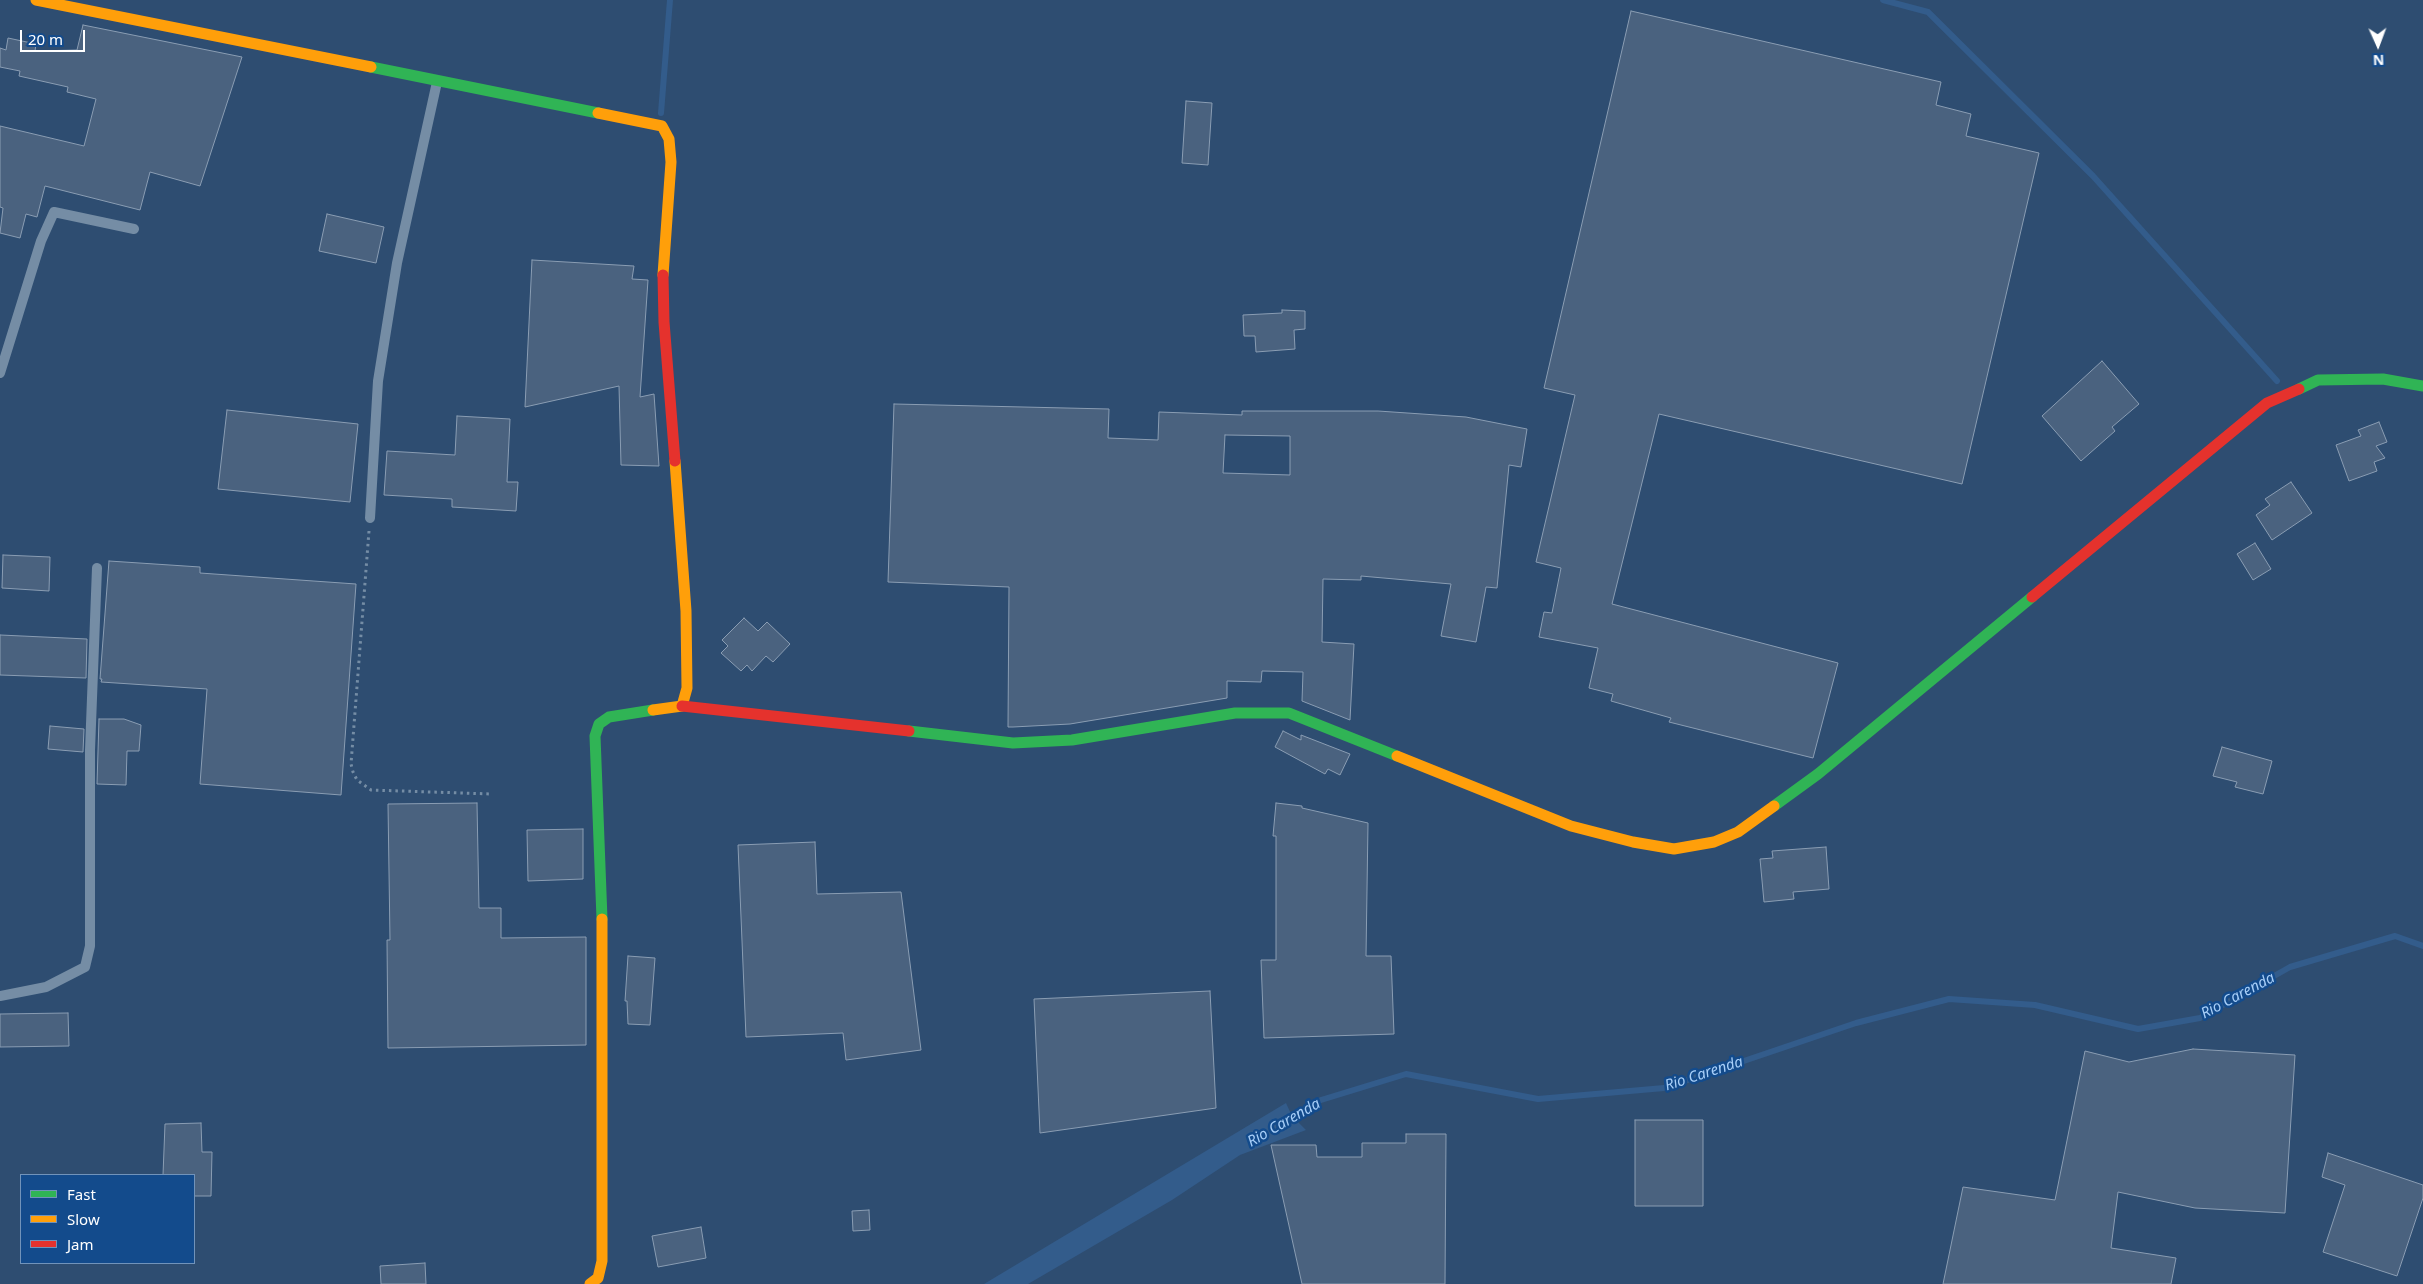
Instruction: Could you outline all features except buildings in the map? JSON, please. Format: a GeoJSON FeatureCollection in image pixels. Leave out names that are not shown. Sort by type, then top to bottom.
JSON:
{"type":"FeatureCollection","features":[{"type":"Feature","properties":{"kind":"street"},"geometry":{"type":"LineString","coordinates":[[36,0],[662,126],[668,139],[671,162],[663,270],[664,322],[686,611],[687,688],[682,706]]}},
{"type":"Feature","properties":{"kind":"street"},"geometry":{"type":"LineString","coordinates":[[590,1284],[598,1278],[602,1261],[602,908],[595,736],[599,724],[609,717],[682,706],[1013,743],[1072,740],[1235,713],[1289,713],[1362,744],[1571,826],[1665,848],[1694,847],[1714,842],[1738,832],[1818,774],[2267,404],[2318,380],[2383,379],[2423,386]]}},
{"type":"Feature","properties":{"kind":"lane"},"geometry":{"type":"LineString","coordinates":[[370,518],[378,381],[397,264],[437,80]]}},
{"type":"Feature","properties":{"kind":"lane"},"geometry":{"type":"LineString","coordinates":[[0,373],[41,241],[54,212],[134,229]]}},
{"type":"Feature","properties":{"kind":"lane"},"geometry":{"type":"LineString","coordinates":[[0,996],[46,988],[85,967],[90,946],[90,750],[97,568]]}},
{"type":"Feature","properties":{"kind":"path"},"geometry":{"type":"LineString","coordinates":[[370,518],[351,764],[353,772],[363,786],[371,790],[492,794]]}},
{"type":"Feature","properties":{"kind":"water"},"geometry":{"type":"Polygon","coordinates":[[[1286,1103],[1292,1116],[1306,1130],[1240,1155],[1172,1200],[1028,1284],[984,1284],[1286,1103]]]}},
{"type":"Feature","properties":{"kind":"waterway"},"geometry":{"type":"LineString","coordinates":[[661,113],[670,0]]}},
{"type":"Feature","properties":{"kind":"waterway"},"geometry":{"type":"LineString","coordinates":[[1883,0],[1928,12],[2093,176],[2277,381]]}},
{"type":"Feature","properties":{"kind":"waterway","name":"Rio Carenda"},"geometry":{"type":"LineString","coordinates":[[1285,1120],[1321,1100],[1406,1074],[1538,1099],[1664,1088],[1856,1023],[1949,999],[2035,1005],[2138,1029],[2200,1018],[2290,967],[2395,936],[2423,946]]}},
{"type":"Feature","properties":{"kind":"traffic: fast"},"geometry":{"type":"LineString","coordinates":[[371,67],[598,113]]}},
{"type":"Feature","properties":{"kind":"traffic: fast"},"geometry":{"type":"LineString","coordinates":[[2299,389],[2318,380],[2383,379],[2423,386]]}},
{"type":"Feature","properties":{"kind":"traffic: fast"},"geometry":{"type":"LineString","coordinates":[[1774,806],[1818,774],[2032,597]]}},
{"type":"Feature","properties":{"kind":"traffic: fast"},"geometry":{"type":"LineString","coordinates":[[602,919],[595,736],[599,724],[609,717],[653,710]]}},
{"type":"Feature","properties":{"kind":"traffic: fast"},"geometry":{"type":"LineString","coordinates":[[909,731],[1013,743],[1072,740],[1235,713],[1289,713],[1397,756]]}},
{"type":"Feature","properties":{"kind":"traffic: slow"},"geometry":{"type":"LineString","coordinates":[[36,0],[371,67]]}},
{"type":"Feature","properties":{"kind":"traffic: slow"},"geometry":{"type":"LineString","coordinates":[[598,113],[662,126],[669,139],[671,162],[663,275]]}},
{"type":"Feature","properties":{"kind":"traffic: slow"},"geometry":{"type":"LineString","coordinates":[[653,710],[682,706],[687,688],[686,611],[675,461]]}},
{"type":"Feature","properties":{"kind":"traffic: slow"},"geometry":{"type":"LineString","coordinates":[[1397,756],[1571,826],[1633,842],[1674,849],[1714,842],[1738,832],[1774,806]]}},
{"type":"Feature","properties":{"kind":"traffic: slow"},"geometry":{"type":"LineString","coordinates":[[590,1284],[598,1278],[602,1261],[602,919]]}},
{"type":"Feature","properties":{"kind":"traffic: jam"},"geometry":{"type":"LineString","coordinates":[[663,275],[664,322],[675,461]]}},
{"type":"Feature","properties":{"kind":"traffic: jam"},"geometry":{"type":"LineString","coordinates":[[2032,597],[2267,403],[2299,389]]}},
{"type":"Feature","properties":{"kind":"traffic: jam"},"geometry":{"type":"LineString","coordinates":[[682,706],[909,731]]}}]}
